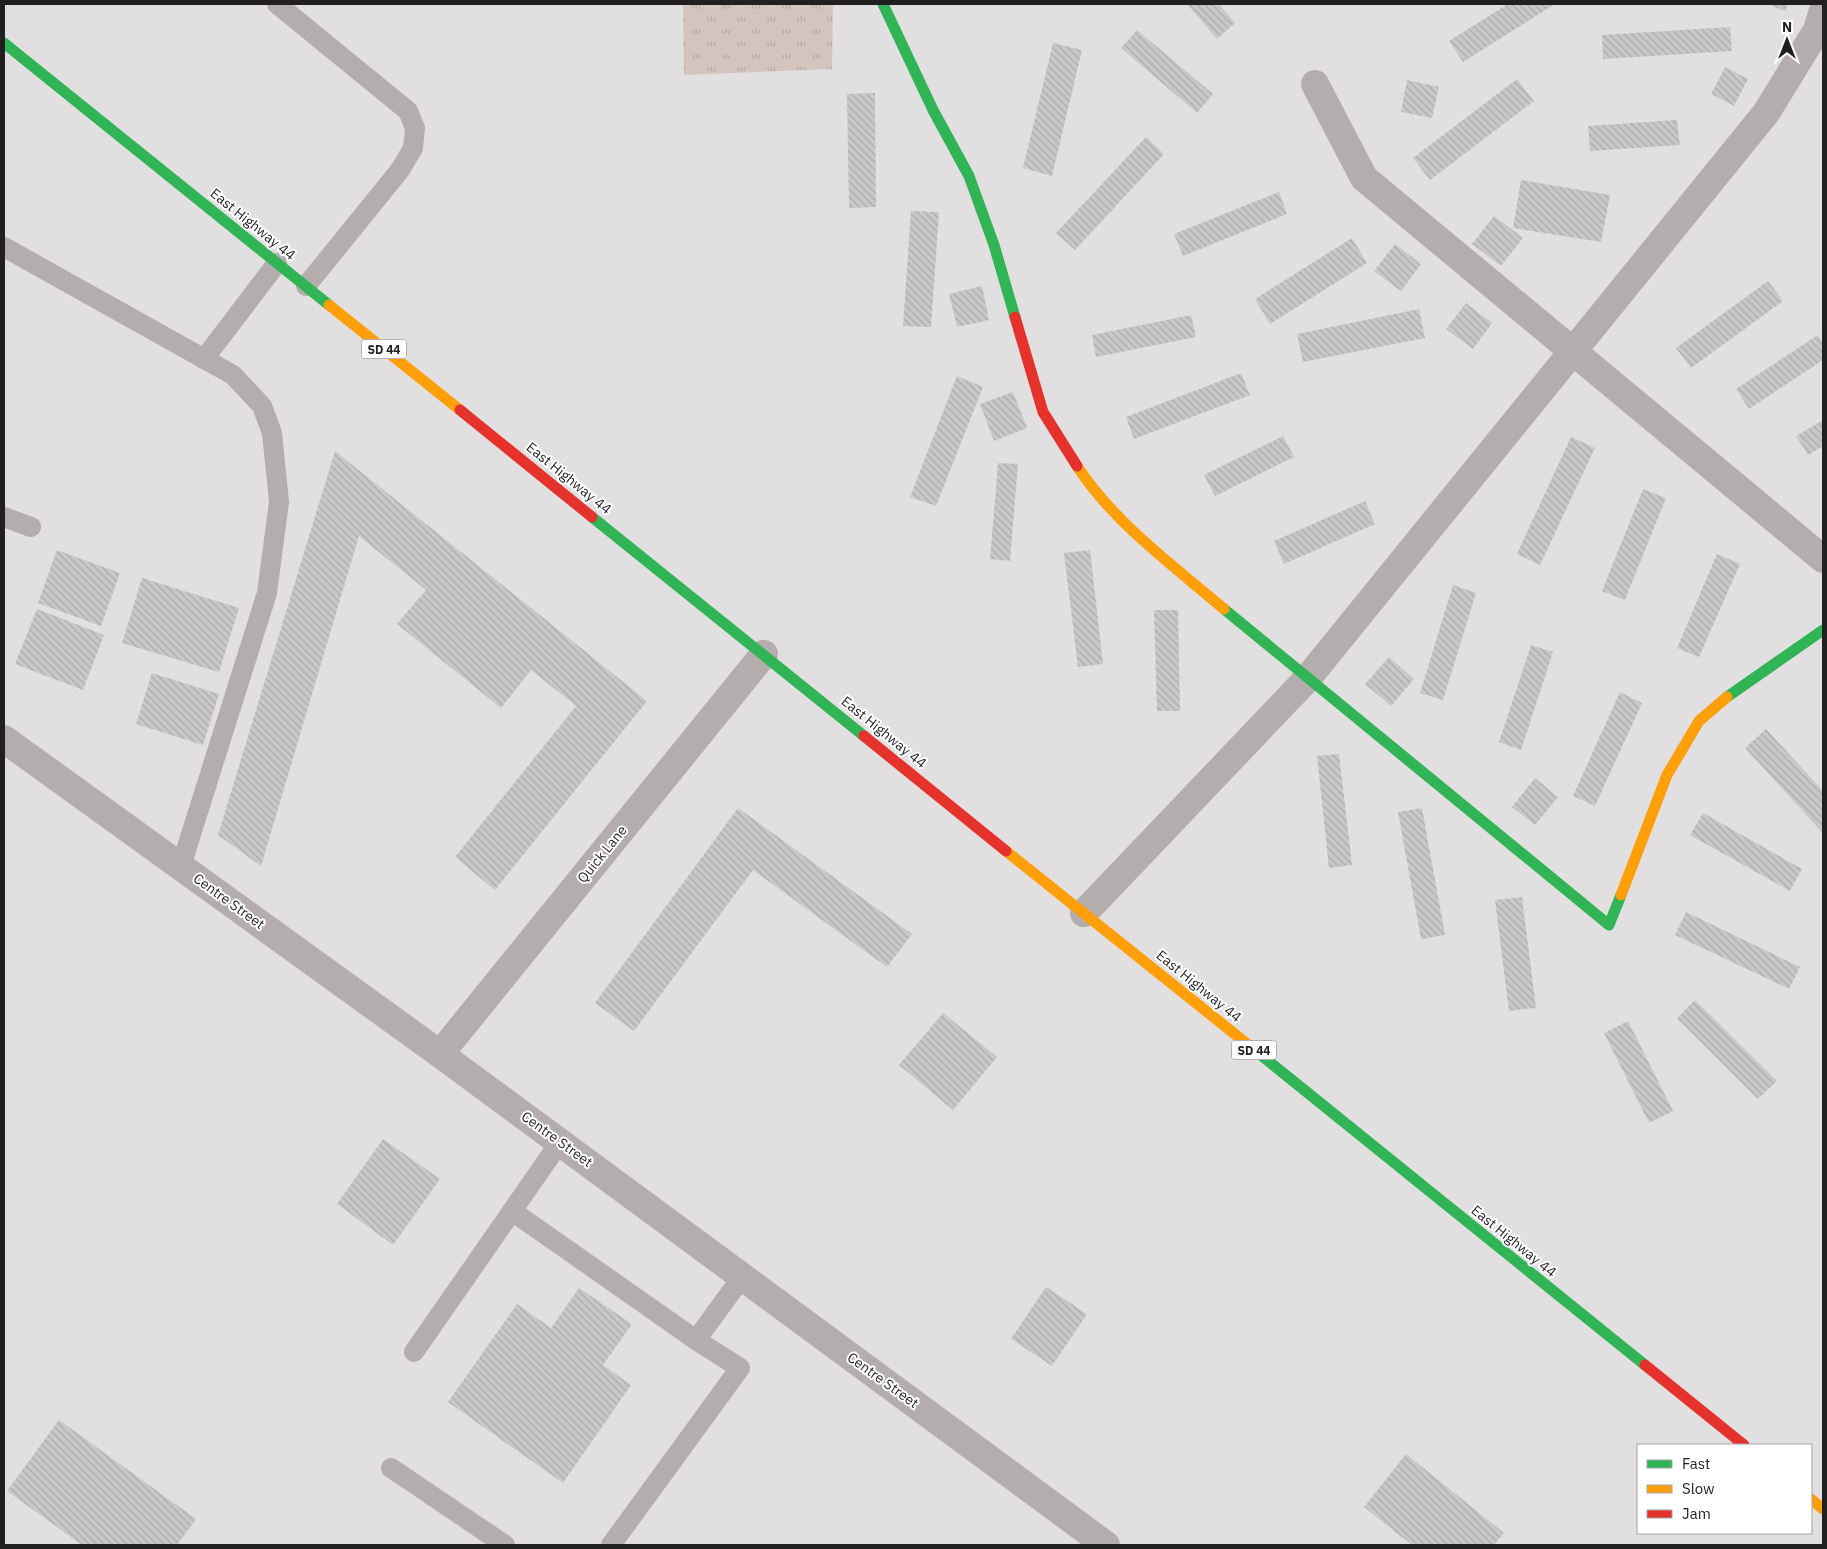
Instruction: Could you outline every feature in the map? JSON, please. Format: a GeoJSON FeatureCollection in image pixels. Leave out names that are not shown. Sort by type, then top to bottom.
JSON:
{"type":"FeatureCollection","features":[{"type":"Feature","properties":{"kind":"main road"},"geometry":{"type":"LineString","coordinates":[[883,4],[933,110],[969,176],[994,246],[1043,412],[1091,487],[1146,543],[1307,680],[1609,924],[1667,775],[1699,721],[1731,694],[1823,630]]}},
{"type":"Feature","properties":{"kind":"main road","name":"East Highway 44"},"geometry":{"type":"LineString","coordinates":[[4,43],[1743,1444]]}},
{"type":"Feature","properties":{"kind":"main road"},"geometry":{"type":"LineString","coordinates":[[1812,1500],[1823,1509]]}},
{"type":"Feature","properties":{"kind":"street"},"geometry":{"type":"LineString","coordinates":[[1084,913],[1307,680],[1766,114],[1817,30],[1823,10]]}},
{"type":"Feature","properties":{"kind":"street"},"geometry":{"type":"LineString","coordinates":[[1315,84],[1364,178],[1823,559]]}},
{"type":"Feature","properties":{"kind":"street","name":"Quick Lane"},"geometry":{"type":"LineString","coordinates":[[440,1054],[764,654]]}},
{"type":"Feature","properties":{"kind":"street","name":"Centre Street"},"geometry":{"type":"LineString","coordinates":[[4,739],[440,1054],[1106,1545]]}},
{"type":"Feature","properties":{"kind":"lane"},"geometry":{"type":"LineString","coordinates":[[277,4],[408,111],[415,128],[413,148],[400,170],[306,286]]}},
{"type":"Feature","properties":{"kind":"lane"},"geometry":{"type":"LineString","coordinates":[[4,247],[233,375],[262,406],[272,432],[279,502],[268,593],[181,866]]}},
{"type":"Feature","properties":{"kind":"lane"},"geometry":{"type":"LineString","coordinates":[[204,359],[277,263]]}},
{"type":"Feature","properties":{"kind":"lane"},"geometry":{"type":"LineString","coordinates":[[4,517],[31,527]]}},
{"type":"Feature","properties":{"kind":"lane"},"geometry":{"type":"LineString","coordinates":[[414,1352],[560,1142]]}},
{"type":"Feature","properties":{"kind":"lane"},"geometry":{"type":"LineString","coordinates":[[512,1211],[696,1340],[740,1368],[611,1545]]}},
{"type":"Feature","properties":{"kind":"lane"},"geometry":{"type":"LineString","coordinates":[[696,1340],[742,1277]]}},
{"type":"Feature","properties":{"kind":"lane"},"geometry":{"type":"LineString","coordinates":[[391,1468],[505,1545]]}},
{"type":"Feature","properties":{"kind":"green space"},"geometry":{"type":"Polygon","coordinates":[[[683,4],[833,4],[832,69],[684,75],[683,4]]]}},
{"type":"Feature","properties":{"kind":"building"},"geometry":{"type":"Polygon","coordinates":[[[1187,4],[1219,4],[1235,23],[1217,39],[1187,4]]]}},
{"type":"Feature","properties":{"kind":"building"},"geometry":{"type":"Polygon","coordinates":[[[1508,4],[1555,4],[1463,62],[1449,41],[1508,4]]]}},
{"type":"Feature","properties":{"kind":"building"},"geometry":{"type":"Polygon","coordinates":[[[1767,4],[1788,4],[1785,11],[1767,4]]]}},
{"type":"Feature","properties":{"kind":"building"},"geometry":{"type":"Polygon","coordinates":[[[1730,27],[1732,51],[1603,59],[1602,35],[1730,27]]]}},
{"type":"Feature","properties":{"kind":"building"},"geometry":{"type":"Polygon","coordinates":[[[1137,30],[1213,94],[1197,113],[1121,48],[1137,30]]]}},
{"type":"Feature","properties":{"kind":"building"},"geometry":{"type":"Polygon","coordinates":[[[1053,43],[1082,50],[1052,176],[1023,168],[1053,43]]]}},
{"type":"Feature","properties":{"kind":"building"},"geometry":{"type":"Polygon","coordinates":[[[1725,67],[1748,79],[1734,106],[1711,94],[1725,67]]]}},
{"type":"Feature","properties":{"kind":"building"},"geometry":{"type":"Polygon","coordinates":[[[1517,79],[1534,101],[1430,180],[1413,158],[1517,79]]]}},
{"type":"Feature","properties":{"kind":"building"},"geometry":{"type":"Polygon","coordinates":[[[1407,80],[1439,87],[1432,118],[1401,112],[1407,80]]]}},
{"type":"Feature","properties":{"kind":"building"},"geometry":{"type":"Polygon","coordinates":[[[875,93],[876,207],[849,208],[847,94],[875,93]]]}},
{"type":"Feature","properties":{"kind":"building"},"geometry":{"type":"Polygon","coordinates":[[[1677,120],[1680,145],[1590,151],[1588,126],[1677,120]]]}},
{"type":"Feature","properties":{"kind":"building"},"geometry":{"type":"Polygon","coordinates":[[[1146,137],[1164,154],[1075,250],[1056,233],[1146,137]]]}},
{"type":"Feature","properties":{"kind":"building"},"geometry":{"type":"Polygon","coordinates":[[[1521,180],[1610,195],[1601,242],[1513,228],[1521,180]]]}},
{"type":"Feature","properties":{"kind":"building"},"geometry":{"type":"Polygon","coordinates":[[[1279,192],[1287,214],[1183,256],[1174,234],[1279,192]]]}},
{"type":"Feature","properties":{"kind":"building"},"geometry":{"type":"Polygon","coordinates":[[[911,211],[939,212],[931,327],[903,326],[911,211]]]}},
{"type":"Feature","properties":{"kind":"building"},"geometry":{"type":"Polygon","coordinates":[[[1494,216],[1523,238],[1501,266],[1472,244],[1494,216]]]}},
{"type":"Feature","properties":{"kind":"building"},"geometry":{"type":"Polygon","coordinates":[[[1352,238],[1367,263],[1270,324],[1255,299],[1352,238]]]}},
{"type":"Feature","properties":{"kind":"building"},"geometry":{"type":"Polygon","coordinates":[[[1395,244],[1421,264],[1401,291],[1374,271],[1395,244]]]}},
{"type":"Feature","properties":{"kind":"building"},"geometry":{"type":"Polygon","coordinates":[[[1768,281],[1783,301],[1691,368],[1676,348],[1768,281]]]}},
{"type":"Feature","properties":{"kind":"building"},"geometry":{"type":"Polygon","coordinates":[[[982,286],[989,320],[957,327],[949,294],[982,286]]]}},
{"type":"Feature","properties":{"kind":"building"},"geometry":{"type":"Polygon","coordinates":[[[1466,303],[1492,323],[1473,349],[1446,329],[1466,303]]]}},
{"type":"Feature","properties":{"kind":"building"},"geometry":{"type":"Polygon","coordinates":[[[1419,309],[1425,338],[1303,362],[1297,334],[1419,309]]]}},
{"type":"Feature","properties":{"kind":"building"},"geometry":{"type":"Polygon","coordinates":[[[1191,315],[1196,337],[1096,357],[1092,335],[1191,315]]]}},
{"type":"Feature","properties":{"kind":"building"},"geometry":{"type":"Polygon","coordinates":[[[1818,335],[1823,343],[1823,360],[1749,409],[1736,389],[1818,335]]]}},
{"type":"Feature","properties":{"kind":"building"},"geometry":{"type":"Polygon","coordinates":[[[1241,373],[1250,395],[1134,439],[1126,417],[1241,373]]]}},
{"type":"Feature","properties":{"kind":"building"},"geometry":{"type":"Polygon","coordinates":[[[957,376],[983,387],[936,506],[910,497],[957,376]]]}},
{"type":"Feature","properties":{"kind":"building"},"geometry":{"type":"Polygon","coordinates":[[[1013,392],[1027,428],[994,441],[980,404],[1013,392]]]}},
{"type":"Feature","properties":{"kind":"building"},"geometry":{"type":"Polygon","coordinates":[[[1823,420],[1823,446],[1808,455],[1796,436],[1823,420]]]}},
{"type":"Feature","properties":{"kind":"building"},"geometry":{"type":"Polygon","coordinates":[[[1283,436],[1294,457],[1215,496],[1204,475],[1283,436]]]}},
{"type":"Feature","properties":{"kind":"building"},"geometry":{"type":"Polygon","coordinates":[[[1571,437],[1595,448],[1540,565],[1517,554],[1571,437]]]}},
{"type":"Feature","properties":{"kind":"building"},"geometry":{"type":"Polygon","coordinates":[[[335,451],[647,701],[495,890],[455,857],[576,706],[531,670],[501,708],[397,624],[426,590],[359,536],[261,866],[218,835],[335,451]]]}},
{"type":"Feature","properties":{"kind":"building"},"geometry":{"type":"Polygon","coordinates":[[[998,463],[1018,464],[1010,561],[990,559],[998,463]]]}},
{"type":"Feature","properties":{"kind":"building"},"geometry":{"type":"Polygon","coordinates":[[[1643,489],[1666,498],[1625,600],[1602,591],[1643,489]]]}},
{"type":"Feature","properties":{"kind":"building"},"geometry":{"type":"Polygon","coordinates":[[[1365,501],[1375,524],[1284,564],[1274,541],[1365,501]]]}},
{"type":"Feature","properties":{"kind":"building"},"geometry":{"type":"Polygon","coordinates":[[[57,550],[120,573],[101,626],[38,603],[57,550]]]}},
{"type":"Feature","properties":{"kind":"building"},"geometry":{"type":"Polygon","coordinates":[[[1090,550],[1103,664],[1078,667],[1064,553],[1090,550]]]}},
{"type":"Feature","properties":{"kind":"building"},"geometry":{"type":"Polygon","coordinates":[[[1717,554],[1740,564],[1699,657],[1677,648],[1717,554]]]}},
{"type":"Feature","properties":{"kind":"building"},"geometry":{"type":"Polygon","coordinates":[[[142,578],[239,608],[219,672],[122,643],[142,578]]]}},
{"type":"Feature","properties":{"kind":"building"},"geometry":{"type":"Polygon","coordinates":[[[1453,585],[1476,593],[1443,700],[1420,693],[1453,585]]]}},
{"type":"Feature","properties":{"kind":"building"},"geometry":{"type":"Polygon","coordinates":[[[37,609],[104,635],[83,690],[15,664],[37,609]]]}},
{"type":"Feature","properties":{"kind":"building"},"geometry":{"type":"Polygon","coordinates":[[[1154,610],[1178,610],[1180,711],[1157,711],[1154,610]]]}},
{"type":"Feature","properties":{"kind":"building"},"geometry":{"type":"Polygon","coordinates":[[[1531,645],[1553,652],[1521,750],[1499,742],[1531,645]]]}},
{"type":"Feature","properties":{"kind":"building"},"geometry":{"type":"Polygon","coordinates":[[[1389,657],[1414,679],[1391,706],[1365,684],[1389,657]]]}},
{"type":"Feature","properties":{"kind":"building"},"geometry":{"type":"Polygon","coordinates":[[[152,673],[219,694],[203,745],[136,724],[152,673]]]}},
{"type":"Feature","properties":{"kind":"building"},"geometry":{"type":"Polygon","coordinates":[[[1620,692],[1642,703],[1595,806],[1573,796],[1620,692]]]}},
{"type":"Feature","properties":{"kind":"building"},"geometry":{"type":"Polygon","coordinates":[[[1766,729],[1823,791],[1823,833],[1745,748],[1766,729]]]}},
{"type":"Feature","properties":{"kind":"building"},"geometry":{"type":"Polygon","coordinates":[[[1339,754],[1352,865],[1329,868],[1317,756],[1339,754]]]}},
{"type":"Feature","properties":{"kind":"building"},"geometry":{"type":"Polygon","coordinates":[[[1535,778],[1558,797],[1535,825],[1512,807],[1535,778]]]}},
{"type":"Feature","properties":{"kind":"building"},"geometry":{"type":"Polygon","coordinates":[[[738,808],[912,934],[887,967],[753,870],[634,1031],[595,1003],[738,808]]]}},
{"type":"Feature","properties":{"kind":"building"},"geometry":{"type":"Polygon","coordinates":[[[1422,808],[1445,935],[1421,939],[1398,812],[1422,808]]]}},
{"type":"Feature","properties":{"kind":"building"},"geometry":{"type":"Polygon","coordinates":[[[1703,813],[1802,869],[1790,891],[1690,835],[1703,813]]]}},
{"type":"Feature","properties":{"kind":"building"},"geometry":{"type":"Polygon","coordinates":[[[1522,897],[1536,1008],[1509,1011],[1495,900],[1522,897]]]}},
{"type":"Feature","properties":{"kind":"building"},"geometry":{"type":"Polygon","coordinates":[[[1686,912],[1800,967],[1789,989],[1675,935],[1686,912]]]}},
{"type":"Feature","properties":{"kind":"building"},"geometry":{"type":"Polygon","coordinates":[[[1695,1000],[1777,1081],[1758,1099],[1677,1018],[1695,1000]]]}},
{"type":"Feature","properties":{"kind":"building"},"geometry":{"type":"Polygon","coordinates":[[[943,1013],[997,1057],[953,1110],[899,1065],[943,1013]]]}},
{"type":"Feature","properties":{"kind":"building"},"geometry":{"type":"Polygon","coordinates":[[[1628,1021],[1673,1111],[1649,1123],[1604,1033],[1628,1021]]]}},
{"type":"Feature","properties":{"kind":"building"},"geometry":{"type":"Polygon","coordinates":[[[383,1139],[440,1179],[393,1245],[337,1204],[383,1139]]]}},
{"type":"Feature","properties":{"kind":"building"},"geometry":{"type":"Polygon","coordinates":[[[1046,1287],[1087,1314],[1052,1366],[1011,1339],[1046,1287]]]}},
{"type":"Feature","properties":{"kind":"building"},"geometry":{"type":"Polygon","coordinates":[[[579,1288],[632,1324],[603,1365],[631,1385],[563,1483],[448,1402],[517,1304],[551,1328],[579,1288]]]}},
{"type":"Feature","properties":{"kind":"building"},"geometry":{"type":"Polygon","coordinates":[[[59,1420],[196,1519],[177,1545],[82,1545],[7,1491],[59,1420]]]}},
{"type":"Feature","properties":{"kind":"building"},"geometry":{"type":"Polygon","coordinates":[[[1406,1454],[1504,1533],[1494,1545],[1412,1545],[1364,1507],[1406,1454]]]}},
{"type":"Feature","properties":{"kind":"traffic: fast"},"geometry":{"type":"LineString","coordinates":[[883,4],[933,110],[969,176],[994,245],[1015,317]]}},
{"type":"Feature","properties":{"kind":"traffic: fast"},"geometry":{"type":"LineString","coordinates":[[4,43],[329,305]]}},
{"type":"Feature","properties":{"kind":"traffic: fast"},"geometry":{"type":"LineString","coordinates":[[592,517],[864,736]]}},
{"type":"Feature","properties":{"kind":"traffic: fast"},"geometry":{"type":"LineString","coordinates":[[1224,609],[1609,925],[1621,895]]}},
{"type":"Feature","properties":{"kind":"traffic: fast"},"geometry":{"type":"LineString","coordinates":[[1727,697],[1823,630]]}},
{"type":"Feature","properties":{"kind":"traffic: fast"},"geometry":{"type":"LineString","coordinates":[[1251,1047],[1645,1365]]}},
{"type":"Feature","properties":{"kind":"traffic: slow"},"geometry":{"type":"LineString","coordinates":[[329,305],[460,410]]}},
{"type":"Feature","properties":{"kind":"traffic: slow"},"geometry":{"type":"LineString","coordinates":[[1077,466],[1092,487],[1126,525],[1224,609]]}},
{"type":"Feature","properties":{"kind":"traffic: slow"},"geometry":{"type":"LineString","coordinates":[[1621,895],[1667,775],[1699,721],[1727,697]]}},
{"type":"Feature","properties":{"kind":"traffic: slow"},"geometry":{"type":"LineString","coordinates":[[1006,851],[1251,1047]]}},
{"type":"Feature","properties":{"kind":"traffic: slow"},"geometry":{"type":"LineString","coordinates":[[1812,1500],[1823,1509]]}},
{"type":"Feature","properties":{"kind":"traffic: jam"},"geometry":{"type":"LineString","coordinates":[[1015,317],[1043,412],[1077,466]]}},
{"type":"Feature","properties":{"kind":"traffic: jam"},"geometry":{"type":"LineString","coordinates":[[460,410],[592,517]]}},
{"type":"Feature","properties":{"kind":"traffic: jam"},"geometry":{"type":"LineString","coordinates":[[864,736],[1006,851]]}},
{"type":"Feature","properties":{"kind":"traffic: jam"},"geometry":{"type":"LineString","coordinates":[[1645,1365],[1743,1444]]}}]}
